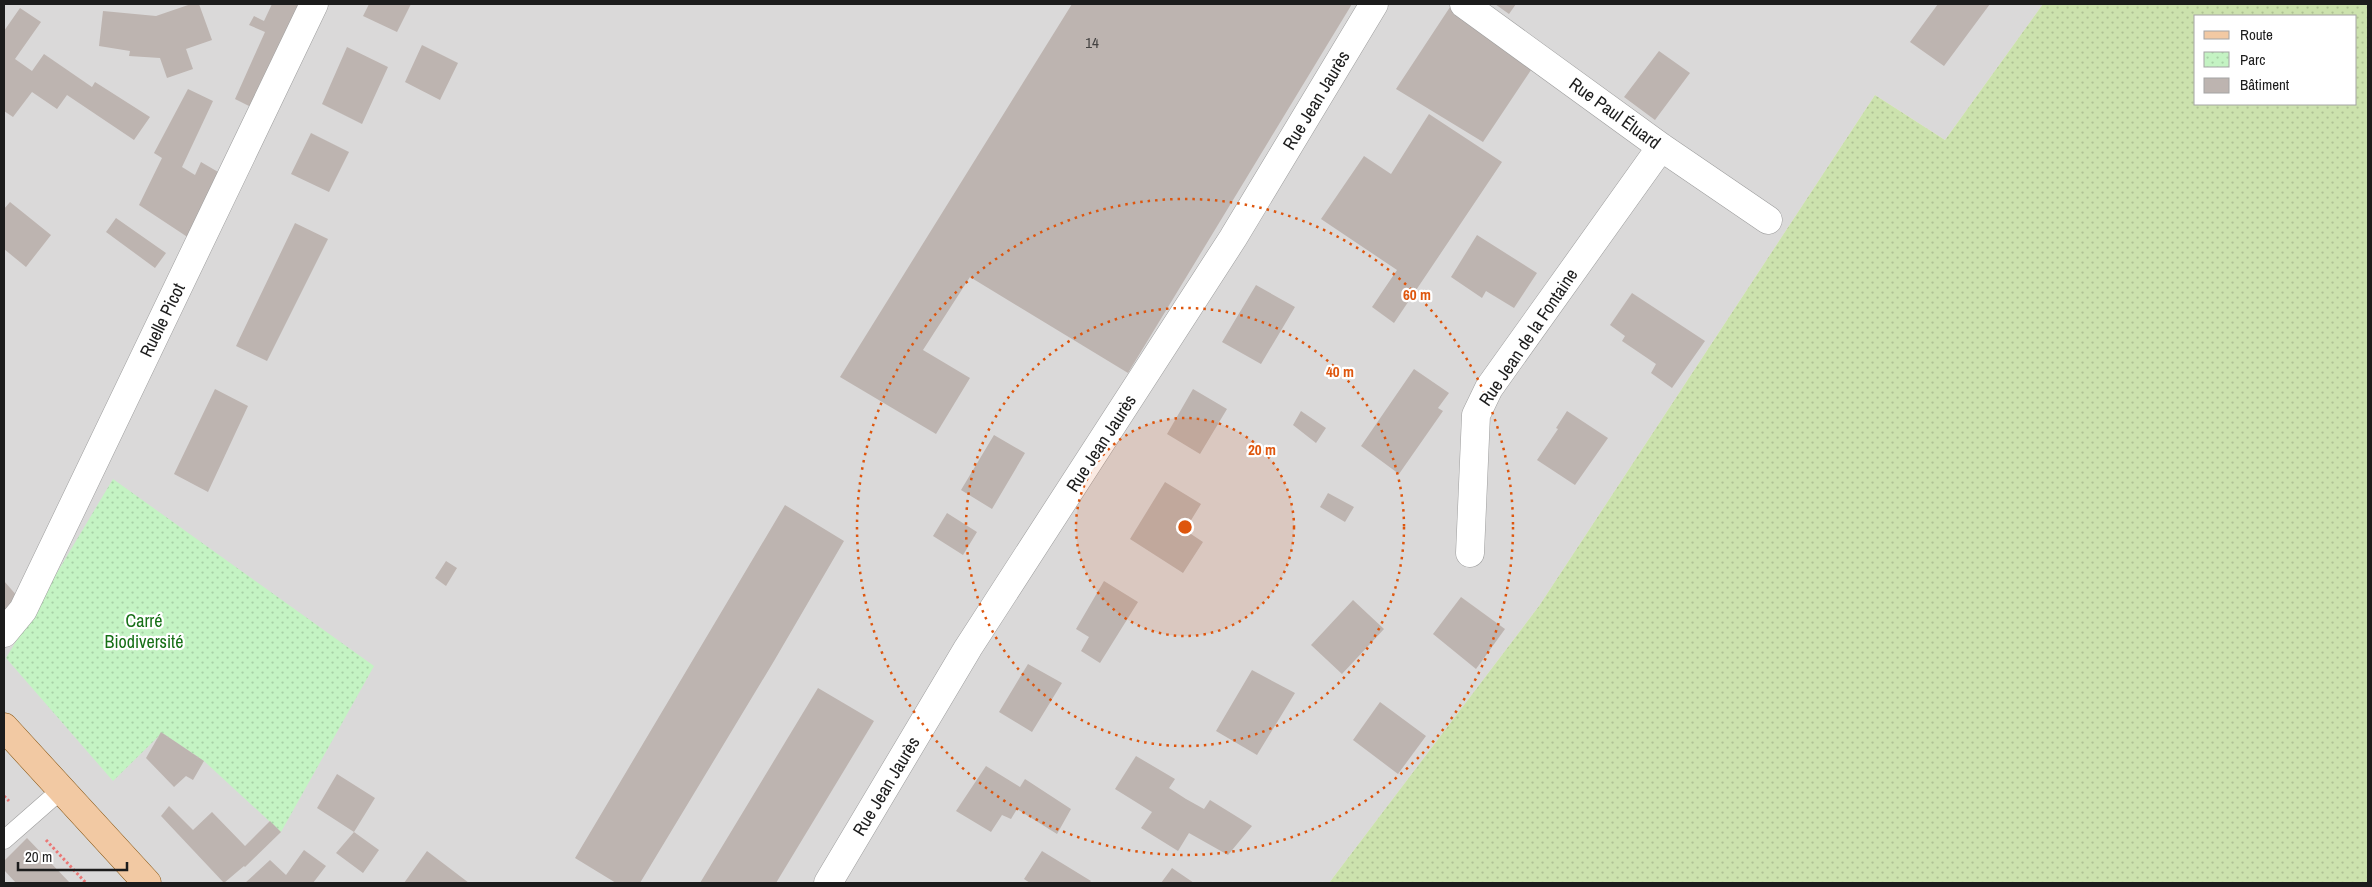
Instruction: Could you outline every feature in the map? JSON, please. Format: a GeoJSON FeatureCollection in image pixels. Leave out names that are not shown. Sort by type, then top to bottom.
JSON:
{"type":"FeatureCollection","features":[{"type":"Feature","properties":{"kind":"main road"},"geometry":{"type":"LineString","coordinates":[[4,727],[147,883]]}},
{"type":"Feature","properties":{"kind":"street","name":"Ruelle Picot"},"geometry":{"type":"LineString","coordinates":[[4,633],[23,610],[314,4]]}},
{"type":"Feature","properties":{"kind":"street","name":"Rue Jean Jaurès"},"geometry":{"type":"LineString","coordinates":[[828,883],[968,648],[1233,238],[1374,4]]}},
{"type":"Feature","properties":{"kind":"street","name":"Rue Paul Éluard"},"geometry":{"type":"LineString","coordinates":[[1464,4],[1661,147],[1768,220]]}},
{"type":"Feature","properties":{"kind":"street","name":"Rue Jean de la Fontaine"},"geometry":{"type":"LineString","coordinates":[[1470,553],[1476,415],[1489,388],[1661,147]]}},
{"type":"Feature","properties":{"kind":"lane"},"geometry":{"type":"LineString","coordinates":[[4,840],[61,790]]}},
{"type":"Feature","properties":{"kind":"shaded area"},"geometry":{"type":"Polygon","coordinates":[[[4,4],[2043,4],[1945,140],[1875,95],[1539,606],[1329,883],[4,883],[4,4]]]}},
{"type":"Feature","properties":{"kind":"green space"},"geometry":{"type":"Polygon","coordinates":[[[2043,4],[2368,4],[2368,883],[1329,883],[1539,606],[1875,95],[1945,140],[2043,4]]]}},
{"type":"Feature","properties":{"kind":"green space","name":"Carré Biodiversité"},"geometry":{"type":"Polygon","coordinates":[[[113,479],[374,666],[281,832],[204,761],[162,733],[113,781],[6,658],[113,479]]]}},
{"type":"Feature","properties":{"kind":"building"},"geometry":{"type":"Polygon","coordinates":[[[191,4],[199,4],[212,40],[186,49],[193,69],[167,78],[160,58],[129,56],[130,51],[99,46],[103,11],[156,16],[191,4]]]}},
{"type":"Feature","properties":{"kind":"building"},"geometry":{"type":"Polygon","coordinates":[[[272,4],[307,4],[257,110],[235,99],[265,32],[249,25],[254,16],[264,21],[272,4]]]}},
{"type":"Feature","properties":{"kind":"building"},"geometry":{"type":"Polygon","coordinates":[[[369,4],[411,4],[397,32],[363,16],[369,4]]]}},
{"type":"Feature","properties":{"kind":"building"},"geometry":{"type":"Polygon","coordinates":[[[1072,4],[1352,4],[1128,373],[970,277],[923,350],[970,378],[936,434],[840,377],[1072,4]]]}},
{"type":"Feature","properties":{"kind":"building"},"geometry":{"type":"Polygon","coordinates":[[[1452,4],[1537,61],[1483,142],[1396,89],[1452,4]]]}},
{"type":"Feature","properties":{"kind":"building"},"geometry":{"type":"Polygon","coordinates":[[[1495,4],[1516,4],[1509,14],[1495,4]]]}},
{"type":"Feature","properties":{"kind":"building"},"geometry":{"type":"Polygon","coordinates":[[[1938,4],[1990,4],[1944,66],[1910,42],[1938,4]]]}},
{"type":"Feature","properties":{"kind":"building"},"geometry":{"type":"Polygon","coordinates":[[[20,8],[41,22],[15,59],[32,71],[44,54],[92,87],[95,82],[150,117],[134,140],[67,95],[57,109],[32,92],[13,117],[4,111],[4,31],[20,8]]]}},
{"type":"Feature","properties":{"kind":"building"},"geometry":{"type":"Polygon","coordinates":[[[422,45],[458,63],[440,100],[405,82],[422,45]]]}},
{"type":"Feature","properties":{"kind":"building"},"geometry":{"type":"Polygon","coordinates":[[[347,47],[388,67],[362,124],[322,104],[347,47]]]}},
{"type":"Feature","properties":{"kind":"building"},"geometry":{"type":"Polygon","coordinates":[[[1659,51],[1690,73],[1655,120],[1624,97],[1659,51]]]}},
{"type":"Feature","properties":{"kind":"building"},"geometry":{"type":"Polygon","coordinates":[[[188,89],[213,101],[182,167],[195,175],[201,162],[225,176],[192,240],[139,205],[162,158],[154,153],[188,89]]]}},
{"type":"Feature","properties":{"kind":"building"},"geometry":{"type":"Polygon","coordinates":[[[1429,114],[1502,162],[1394,323],[1372,307],[1397,270],[1321,219],[1364,156],[1391,174],[1429,114]]]}},
{"type":"Feature","properties":{"kind":"building"},"geometry":{"type":"Polygon","coordinates":[[[311,133],[349,152],[329,192],[291,174],[311,133]]]}},
{"type":"Feature","properties":{"kind":"building"},"geometry":{"type":"Polygon","coordinates":[[[10,202],[51,235],[26,267],[4,249],[4,209],[10,202]]]}},
{"type":"Feature","properties":{"kind":"building"},"geometry":{"type":"Polygon","coordinates":[[[116,218],[166,253],[155,268],[106,232],[116,218]]]}},
{"type":"Feature","properties":{"kind":"building"},"geometry":{"type":"Polygon","coordinates":[[[295,223],[328,239],[267,361],[236,346],[295,223]]]}},
{"type":"Feature","properties":{"kind":"building"},"geometry":{"type":"Polygon","coordinates":[[[1477,235],[1537,273],[1514,308],[1486,291],[1482,298],[1451,277],[1477,235]]]}},
{"type":"Feature","properties":{"kind":"building"},"geometry":{"type":"Polygon","coordinates":[[[1256,285],[1295,307],[1261,364],[1222,342],[1256,285]]]}},
{"type":"Feature","properties":{"kind":"building"},"geometry":{"type":"Polygon","coordinates":[[[1632,293],[1705,341],[1672,388],[1651,373],[1656,364],[1622,341],[1625,336],[1610,325],[1632,293]]]}},
{"type":"Feature","properties":{"kind":"building"},"geometry":{"type":"Polygon","coordinates":[[[1414,369],[1449,393],[1438,408],[1443,411],[1399,474],[1361,446],[1414,369]]]}},
{"type":"Feature","properties":{"kind":"building"},"geometry":{"type":"Polygon","coordinates":[[[215,389],[248,406],[208,492],[174,474],[215,389]]]}},
{"type":"Feature","properties":{"kind":"building"},"geometry":{"type":"Polygon","coordinates":[[[1193,389],[1227,409],[1200,454],[1167,434],[1193,389]]]}},
{"type":"Feature","properties":{"kind":"building"},"geometry":{"type":"Polygon","coordinates":[[[1301,411],[1326,428],[1316,443],[1293,425],[1301,411]]]}},
{"type":"Feature","properties":{"kind":"building"},"geometry":{"type":"Polygon","coordinates":[[[1567,411],[1608,438],[1575,485],[1537,460],[1558,429],[1556,428],[1567,411]]]}},
{"type":"Feature","properties":{"kind":"building"},"geometry":{"type":"Polygon","coordinates":[[[994,435],[1025,453],[992,509],[961,490],[994,435]]]}},
{"type":"Feature","properties":{"kind":"building"},"geometry":{"type":"Polygon","coordinates":[[[1165,482],[1201,504],[1185,530],[1203,542],[1183,573],[1130,539],[1165,482]]]}},
{"type":"Feature","properties":{"kind":"building"},"geometry":{"type":"Polygon","coordinates":[[[1328,493],[1354,507],[1345,522],[1320,507],[1328,493]]]}},
{"type":"Feature","properties":{"kind":"building"},"geometry":{"type":"Polygon","coordinates":[[[785,505],[844,541],[640,883],[616,883],[575,858],[785,505]]]}},
{"type":"Feature","properties":{"kind":"building"},"geometry":{"type":"Polygon","coordinates":[[[947,513],[977,532],[963,555],[933,536],[947,513]]]}},
{"type":"Feature","properties":{"kind":"building"},"geometry":{"type":"Polygon","coordinates":[[[446,561],[457,568],[446,586],[435,578],[446,561]]]}},
{"type":"Feature","properties":{"kind":"building"},"geometry":{"type":"Polygon","coordinates":[[[4,581],[18,597],[4,613],[4,581]]]}},
{"type":"Feature","properties":{"kind":"building"},"geometry":{"type":"Polygon","coordinates":[[[1104,581],[1138,602],[1100,663],[1081,651],[1089,637],[1076,629],[1104,581]]]}},
{"type":"Feature","properties":{"kind":"building"},"geometry":{"type":"Polygon","coordinates":[[[1461,597],[1505,629],[1476,669],[1433,634],[1461,597]]]}},
{"type":"Feature","properties":{"kind":"building"},"geometry":{"type":"Polygon","coordinates":[[[1353,600],[1384,629],[1342,674],[1311,645],[1353,600]]]}},
{"type":"Feature","properties":{"kind":"building"},"geometry":{"type":"Polygon","coordinates":[[[1028,664],[1062,683],[1032,732],[999,712],[1028,664]]]}},
{"type":"Feature","properties":{"kind":"building"},"geometry":{"type":"Polygon","coordinates":[[[1252,670],[1295,693],[1257,755],[1216,731],[1252,670]]]}},
{"type":"Feature","properties":{"kind":"building"},"geometry":{"type":"Polygon","coordinates":[[[818,688],[874,721],[776,883],[700,883],[818,688]]]}},
{"type":"Feature","properties":{"kind":"building"},"geometry":{"type":"Polygon","coordinates":[[[1380,702],[1426,736],[1398,774],[1353,740],[1380,702]]]}},
{"type":"Feature","properties":{"kind":"building"},"geometry":{"type":"Polygon","coordinates":[[[161,732],[204,761],[193,780],[186,776],[174,787],[146,758],[161,732]]]}},
{"type":"Feature","properties":{"kind":"building"},"geometry":{"type":"Polygon","coordinates":[[[1136,756],[1175,779],[1169,788],[1186,799],[1204,809],[1210,800],[1252,826],[1228,855],[1189,833],[1178,851],[1141,828],[1152,812],[1115,789],[1136,756]]]}},
{"type":"Feature","properties":{"kind":"building"},"geometry":{"type":"Polygon","coordinates":[[[986,766],[1020,787],[1025,779],[1071,809],[1057,834],[1017,809],[1011,819],[1002,815],[991,832],[956,811],[986,766]]]}},
{"type":"Feature","properties":{"kind":"building"},"geometry":{"type":"Polygon","coordinates":[[[337,774],[375,798],[354,832],[317,808],[337,774]]]}},
{"type":"Feature","properties":{"kind":"building"},"geometry":{"type":"Polygon","coordinates":[[[169,806],[193,830],[212,812],[245,846],[270,821],[281,832],[245,867],[224,883],[161,816],[169,806]]]}},
{"type":"Feature","properties":{"kind":"building"},"geometry":{"type":"Polygon","coordinates":[[[354,832],[379,850],[363,873],[336,853],[354,832]]]}},
{"type":"Feature","properties":{"kind":"building"},"geometry":{"type":"Polygon","coordinates":[[[27,838],[70,883],[16,883],[4,870],[4,861],[27,838]]]}},
{"type":"Feature","properties":{"kind":"building"},"geometry":{"type":"Polygon","coordinates":[[[304,850],[326,866],[313,883],[245,883],[270,860],[286,875],[304,850]]]}},
{"type":"Feature","properties":{"kind":"building"},"geometry":{"type":"Polygon","coordinates":[[[427,851],[469,883],[404,883],[427,851]]]}},
{"type":"Feature","properties":{"kind":"building"},"geometry":{"type":"Polygon","coordinates":[[[1042,851],[1091,881],[1089,883],[1030,883],[1024,879],[1042,851]]]}},
{"type":"Feature","properties":{"kind":"building"},"geometry":{"type":"Polygon","coordinates":[[[1172,868],[1194,883],[1161,883],[1172,868]]]}}]}
